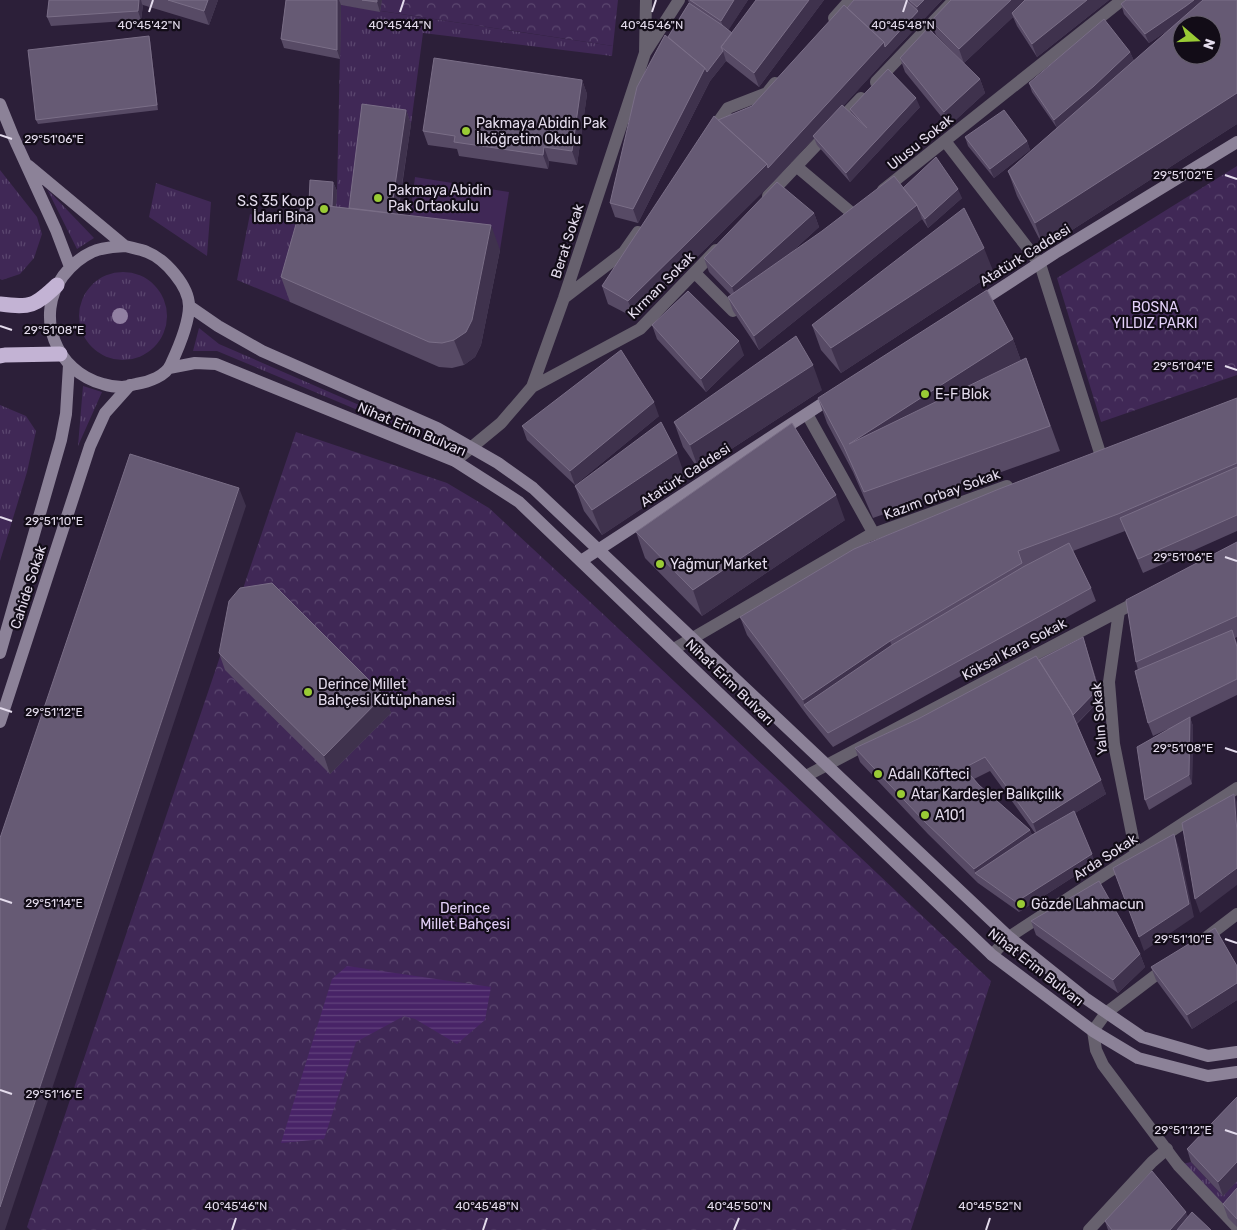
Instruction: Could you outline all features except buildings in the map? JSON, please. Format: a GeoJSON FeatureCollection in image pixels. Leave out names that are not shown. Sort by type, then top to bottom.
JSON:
{"type":"FeatureCollection","features":[{"type":"Feature","properties":{"kind":"highway"},"geometry":{"type":"LineString","coordinates":[[0,304],[25,306],[41,301],[57,285]]}},
{"type":"Feature","properties":{"kind":"highway"},"geometry":{"type":"LineString","coordinates":[[0,356],[5,354],[65,360]]}},
{"type":"Feature","properties":{"kind":"main road"},"geometry":{"type":"LineString","coordinates":[[0,104],[56,230],[70,267]]}},
{"type":"Feature","properties":{"kind":"main road","name":"Atatürk Caddesi"},"geometry":{"type":"LineString","coordinates":[[964,312],[1237,142]]}},
{"type":"Feature","properties":{"kind":"main road"},"geometry":{"type":"LineString","coordinates":[[26,162],[125,246]]}},
{"type":"Feature","properties":{"kind":"main road"},"geometry":{"type":"LineString","coordinates":[[125,246],[148,252],[168,265],[182,283],[189,306],[183,336],[169,368],[160,376],[144,383],[121,387],[94,382],[76,372],[65,360],[51,332],[50,308],[57,285],[70,267],[90,252],[108,247],[125,246]]}},
{"type":"Feature","properties":{"kind":"main road","name":"Nihat Erim Bulvarı"},"geometry":{"type":"LineString","coordinates":[[189,306],[218,326],[262,350],[437,428],[498,463],[533,488],[1009,937],[1085,998],[1142,1037],[1208,1056],[1237,1052]]}},
{"type":"Feature","properties":{"kind":"main road","name":"Cahide Sokak"},"geometry":{"type":"LineString","coordinates":[[0,653],[61,440],[66,414],[65,360]]}},
{"type":"Feature","properties":{"kind":"main road","name":"Nihat Erim Bulvarı"},"geometry":{"type":"LineString","coordinates":[[169,368],[195,363],[216,364],[455,461],[519,502],[992,955],[1093,1031],[1138,1058],[1208,1076],[1237,1072]]}},
{"type":"Feature","properties":{"kind":"main road","name":"Cahide Sokak"},"geometry":{"type":"LineString","coordinates":[[0,722],[90,446],[105,413],[130,385]]}},
{"type":"Feature","properties":{"kind":"main road","name":"Atatürk Caddesi"},"geometry":{"type":"LineString","coordinates":[[581,561],[848,387]]}},
{"type":"Feature","properties":{"kind":"street","name":"Berat Sokak"},"geometry":{"type":"LineString","coordinates":[[455,461],[501,423],[532,387],[564,298],[645,53],[646,0]]}},
{"type":"Feature","properties":{"kind":"street"},"geometry":{"type":"LineString","coordinates":[[645,53],[679,0]]}},
{"type":"Feature","properties":{"kind":"street"},"geometry":{"type":"LineString","coordinates":[[824,28],[850,0]]}},
{"type":"Feature","properties":{"kind":"street"},"geometry":{"type":"LineString","coordinates":[[762,202],[954,0]]}},
{"type":"Feature","properties":{"kind":"street","name":"Ulusu Sokak"},"geometry":{"type":"LineString","coordinates":[[876,196],[1122,0]]}},
{"type":"Feature","properties":{"kind":"street"},"geometry":{"type":"LineString","coordinates":[[705,140],[728,108],[767,92],[786,71]]}},
{"type":"Feature","properties":{"kind":"street"},"geometry":{"type":"LineString","coordinates":[[945,142],[1040,264],[1104,452],[1086,458]]}},
{"type":"Feature","properties":{"kind":"street"},"geometry":{"type":"LineString","coordinates":[[796,166],[853,214]]}},
{"type":"Feature","properties":{"kind":"street"},"geometry":{"type":"LineString","coordinates":[[564,298],[624,252],[647,220]]}},
{"type":"Feature","properties":{"kind":"street","name":"Kırman Sokak"},"geometry":{"type":"LineString","coordinates":[[532,387],[640,329],[722,244]]}},
{"type":"Feature","properties":{"kind":"street"},"geometry":{"type":"LineString","coordinates":[[695,273],[733,311],[755,293]]}},
{"type":"Feature","properties":{"kind":"street"},"geometry":{"type":"LineString","coordinates":[[807,414],[874,534]]}},
{"type":"Feature","properties":{"kind":"street","name":"Kazım Orbay Sokak"},"geometry":{"type":"LineString","coordinates":[[674,649],[874,534],[1023,480]]}},
{"type":"Feature","properties":{"kind":"street","name":"Köksal Kara Sokak"},"geometry":{"type":"LineString","coordinates":[[806,776],[825,764],[1153,593]]}},
{"type":"Feature","properties":{"kind":"street","name":"Yalın Sokak"},"geometry":{"type":"LineString","coordinates":[[1119,611],[1109,682],[1114,744],[1136,854]]}},
{"type":"Feature","properties":{"kind":"street","name":"Arda Sokak"},"geometry":{"type":"LineString","coordinates":[[992,955],[1009,937],[1237,788]]}},
{"type":"Feature","properties":{"kind":"street"},"geometry":{"type":"LineString","coordinates":[[1191,948],[1237,914]]}},
{"type":"Feature","properties":{"kind":"street"},"geometry":{"type":"LineString","coordinates":[[1176,960],[1106,1013],[1093,1031],[1096,1050],[1103,1066],[1178,1165],[1237,1227]]}},
{"type":"Feature","properties":{"kind":"street"},"geometry":{"type":"LineString","coordinates":[[1089,1230],[1154,1160],[1167,1149]]}},
{"type":"Feature","properties":{"kind":"green space"},"geometry":{"type":"Polygon","coordinates":[[[309,0],[618,0],[613,46],[309,0]]]}},
{"type":"Feature","properties":{"kind":"green space"},"geometry":{"type":"Polygon","coordinates":[[[341,5],[613,46],[612,56],[423,33],[411,124],[367,118],[353,232],[334,230],[337,191],[341,5]]]}},
{"type":"Feature","properties":{"kind":"green space","name":"BOSNA YILDIZ PARKI"},"geometry":{"type":"Polygon","coordinates":[[[1237,166],[1237,375],[1101,422],[1057,278],[1237,166]]]}},
{"type":"Feature","properties":{"kind":"green space"},"geometry":{"type":"Polygon","coordinates":[[[0,170],[37,217],[42,234],[34,258],[20,274],[2,280],[0,279],[0,170]]]}},
{"type":"Feature","properties":{"kind":"green space"},"geometry":{"type":"Polygon","coordinates":[[[415,177],[509,192],[500,250],[407,239],[415,177]]]}},
{"type":"Feature","properties":{"kind":"green space"},"geometry":{"type":"Polygon","coordinates":[[[156,183],[211,202],[207,256],[149,217],[156,183]]]}},
{"type":"Feature","properties":{"kind":"green space"},"geometry":{"type":"Polygon","coordinates":[[[47,189],[94,238],[77,249],[47,189]]]}},
{"type":"Feature","properties":{"kind":"green space"},"geometry":{"type":"Polygon","coordinates":[[[250,214],[311,228],[290,302],[237,280],[250,214]]]}},
{"type":"Feature","properties":{"kind":"green space"},"geometry":{"type":"Polygon","coordinates":[[[123,272],[140,275],[154,285],[164,299],[167,316],[164,333],[154,347],[140,357],[123,360],[106,357],[92,347],[82,333],[79,316],[82,299],[92,285],[106,275],[123,272]]]}},
{"type":"Feature","properties":{"kind":"green space"},"geometry":{"type":"Polygon","coordinates":[[[199,328],[219,344],[412,428],[410,432],[217,351],[193,351],[199,328]]]}},
{"type":"Feature","properties":{"kind":"green space"},"geometry":{"type":"Polygon","coordinates":[[[83,386],[102,392],[78,446],[83,386]]]}},
{"type":"Feature","properties":{"kind":"green space"},"geometry":{"type":"Polygon","coordinates":[[[0,405],[26,416],[36,431],[27,472],[0,561],[0,405]]]}},
{"type":"Feature","properties":{"kind":"green space","name":"Derince Millet Bahçesi"},"geometry":{"type":"Polygon","coordinates":[[[296,432],[447,483],[489,508],[991,981],[911,1230],[30,1230],[27,1227],[296,432]]]}},
{"type":"Feature","properties":{"kind":"green space"},"geometry":{"type":"Polygon","coordinates":[[[1191,1162],[1223,1196],[1237,1181],[1237,1207],[1228,1218],[1178,1165],[1191,1162]]]}},
{"type":"Feature","properties":{"kind":"shaded area"},"geometry":{"type":"Polygon","coordinates":[[[347,966],[491,987],[485,1020],[457,1044],[415,1019],[404,1016],[356,1042],[324,1139],[281,1143],[332,979],[347,966]]]}},
{"type":"Feature","properties":{"kind":"place","name":"Pakmaya Abidin Pak İlköğretim Okulu"},"geometry":{"type":"Point","coordinates":[466,131]}},
{"type":"Feature","properties":{"kind":"place","name":"Pakmaya Abidin Pak Ortaokulu"},"geometry":{"type":"Point","coordinates":[378,198]}},
{"type":"Feature","properties":{"kind":"place","name":"S.S 35 Koop İdari Bina"},"geometry":{"type":"Point","coordinates":[324,209]}},
{"type":"Feature","properties":{"kind":"place","name":"E-F Blok"},"geometry":{"type":"Point","coordinates":[925,394]}},
{"type":"Feature","properties":{"kind":"place","name":"Yağmur Market"},"geometry":{"type":"Point","coordinates":[660,564]}},
{"type":"Feature","properties":{"kind":"place","name":"Derince Millet Bahçesi Kütüphanesi"},"geometry":{"type":"Point","coordinates":[308,692]}},
{"type":"Feature","properties":{"kind":"place","name":"Adalı Köfteci"},"geometry":{"type":"Point","coordinates":[878,774]}},
{"type":"Feature","properties":{"kind":"place","name":"Atar Kardeşler Balıkçılık"},"geometry":{"type":"Point","coordinates":[901,794]}},
{"type":"Feature","properties":{"kind":"place","name":"A101"},"geometry":{"type":"Point","coordinates":[925,815]}},
{"type":"Feature","properties":{"kind":"place","name":"Gözde Lahmacun"},"geometry":{"type":"Point","coordinates":[1021,904]}}]}
